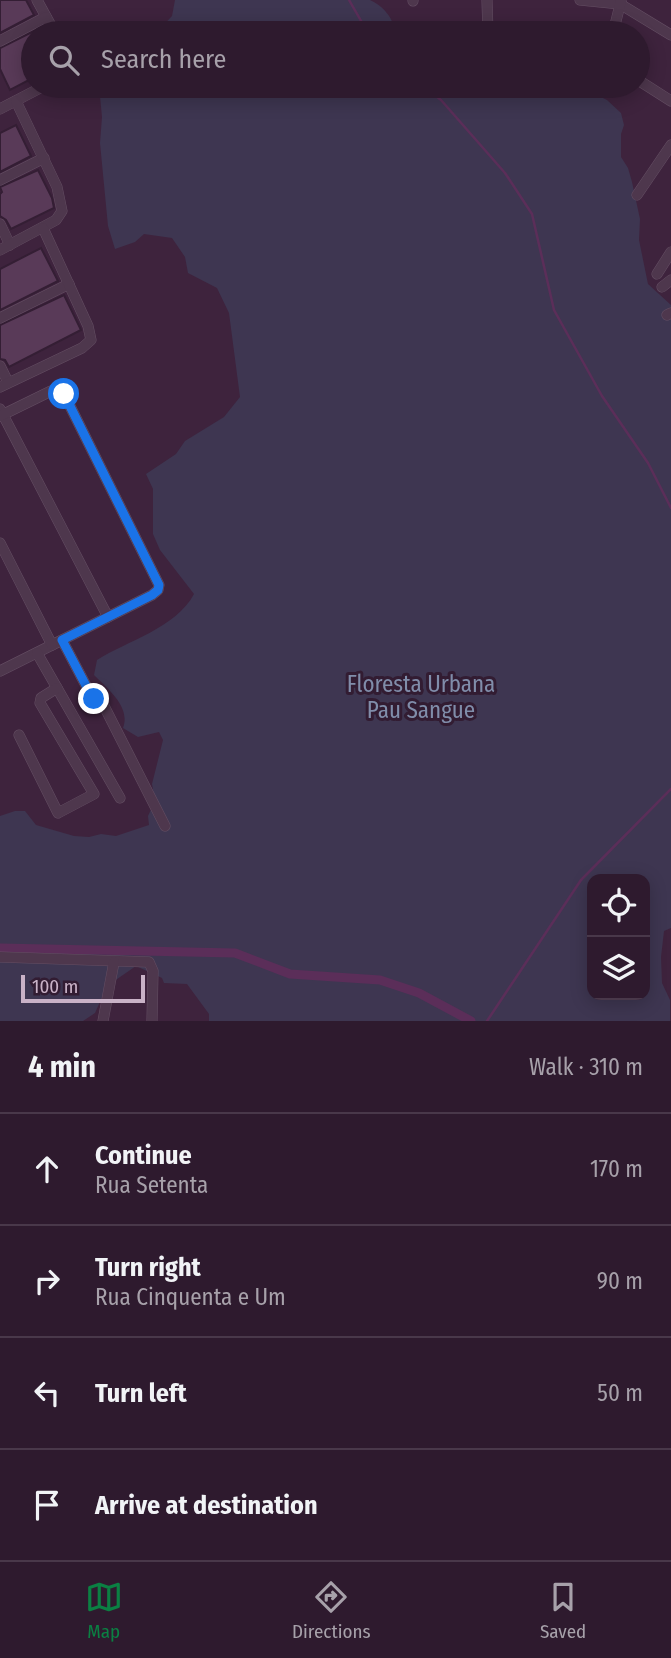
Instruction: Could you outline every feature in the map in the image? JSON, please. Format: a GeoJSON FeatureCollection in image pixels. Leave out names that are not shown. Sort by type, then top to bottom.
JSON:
{"type":"FeatureCollection","features":[{"type":"Feature","properties":{"kind":"street"},"geometry":{"type":"LineString","coordinates":[[37,0],[48,21]]}},
{"type":"Feature","properties":{"kind":"street"},"geometry":{"type":"LineString","coordinates":[[487,0],[488,21]]}},
{"type":"Feature","properties":{"kind":"street"},"geometry":{"type":"LineString","coordinates":[[580,0],[621,2],[650,21]]}},
{"type":"Feature","properties":{"kind":"street"},"geometry":{"type":"LineString","coordinates":[[616,21],[621,2]]}},
{"type":"Feature","properties":{"kind":"street"},"geometry":{"type":"LineString","coordinates":[[38,21],[46,17]]}},
{"type":"Feature","properties":{"kind":"street"},"geometry":{"type":"LineString","coordinates":[[650,21],[671,35]]}},
{"type":"Feature","properties":{"kind":"street"},"geometry":{"type":"LineString","coordinates":[[0,41],[21,30]]}},
{"type":"Feature","properties":{"kind":"street"},"geometry":{"type":"LineString","coordinates":[[650,88],[671,101]]}},
{"type":"Feature","properties":{"kind":"street"},"geometry":{"type":"LineString","coordinates":[[0,109],[22,98]]}},
{"type":"Feature","properties":{"kind":"street"},"geometry":{"type":"LineString","coordinates":[[0,250],[60,216],[63,205],[16,101]]}},
{"type":"Feature","properties":{"kind":"street"},"geometry":{"type":"LineString","coordinates":[[637,195],[671,145]]}},
{"type":"Feature","properties":{"kind":"street"},"geometry":{"type":"LineString","coordinates":[[0,180],[44,158]]}},
{"type":"Feature","properties":{"kind":"street"},"geometry":{"type":"LineString","coordinates":[[0,224],[10,245]]}},
{"type":"Feature","properties":{"kind":"street"},"geometry":{"type":"LineString","coordinates":[[0,366],[4,385],[82,348],[91,340],[88,326],[43,228]]}},
{"type":"Feature","properties":{"kind":"street"},"geometry":{"type":"LineString","coordinates":[[657,274],[671,252]]}},
{"type":"Feature","properties":{"kind":"street"},"geometry":{"type":"LineString","coordinates":[[662,287],[671,280]]}},
{"type":"Feature","properties":{"kind":"street"},"geometry":{"type":"LineString","coordinates":[[0,318],[69,284]]}},
{"type":"Feature","properties":{"kind":"street"},"geometry":{"type":"LineString","coordinates":[[0,671],[152,595],[159,585],[64,394],[61,391],[51,391],[1,413],[107,617]]}},
{"type":"Feature","properties":{"kind":"street"},"geometry":{"type":"LineString","coordinates":[[0,543],[92,697],[100,698],[165,826]]}},
{"type":"Feature","properties":{"kind":"street"},"geometry":{"type":"LineString","coordinates":[[37,653],[120,798]]}},
{"type":"Feature","properties":{"kind":"street"},"geometry":{"type":"LineString","coordinates":[[19,735],[58,813],[94,794],[40,703],[41,698],[57,688]]}},
{"type":"Feature","properties":{"kind":"street"},"geometry":{"type":"LineString","coordinates":[[0,957],[149,962],[153,971],[152,1021]]}},
{"type":"Feature","properties":{"kind":"street"},"geometry":{"type":"LineString","coordinates":[[103,1021],[114,962]]}},
{"type":"Feature","properties":{"kind":"green space"},"geometry":{"type":"Polygon","coordinates":[[[175,0],[370,0],[387,13],[391,21],[167,21],[172,16],[175,0]]]}},
{"type":"Feature","properties":{"kind":"green space","name":"Floresta Urbana Pau Sangue"},"geometry":{"type":"Polygon","coordinates":[[[100,98],[603,98],[621,113],[624,125],[621,134],[621,157],[628,168],[640,219],[639,240],[648,284],[671,305],[671,928],[664,931],[661,957],[662,983],[670,1000],[670,1021],[209,1021],[209,1014],[187,984],[164,983],[162,978],[136,966],[107,986],[95,1013],[83,1021],[0,1021],[0,816],[25,811],[36,825],[74,836],[89,837],[101,834],[116,836],[149,825],[148,816],[155,801],[152,784],[163,740],[159,732],[138,737],[123,728],[125,720],[121,706],[94,675],[97,660],[163,625],[186,606],[194,594],[160,550],[153,534],[153,489],[146,474],[176,454],[185,441],[224,417],[240,397],[229,313],[217,288],[188,273],[185,257],[172,238],[144,234],[135,242],[115,249],[108,226],[100,143],[100,98]]]}},
{"type":"Feature","properties":{"kind":"building"},"geometry":{"type":"Polygon","coordinates":[[[0,0],[26,0],[34,15],[0,33],[0,0]]]}},
{"type":"Feature","properties":{"kind":"building"},"geometry":{"type":"Polygon","coordinates":[[[21,38],[21,84],[10,90],[0,69],[0,48],[21,38]]]}},
{"type":"Feature","properties":{"kind":"building"},"geometry":{"type":"Polygon","coordinates":[[[16,125],[31,156],[0,172],[0,133],[16,125]]]}},
{"type":"Feature","properties":{"kind":"building"},"geometry":{"type":"Polygon","coordinates":[[[38,170],[54,208],[11,229],[0,216],[0,187],[38,170]]]}},
{"type":"Feature","properties":{"kind":"building"},"geometry":{"type":"Polygon","coordinates":[[[41,248],[58,281],[0,310],[0,269],[41,248]]]}},
{"type":"Feature","properties":{"kind":"building"},"geometry":{"type":"Polygon","coordinates":[[[64,295],[81,330],[9,367],[5,360],[0,359],[0,325],[64,295]]]}},
{"type":"Feature","properties":{"kind":"waterway"},"geometry":{"type":"LineString","coordinates":[[349,0],[361,21]]}},
{"type":"Feature","properties":{"kind":"waterway"},"geometry":{"type":"LineString","coordinates":[[438,98],[505,173],[532,214],[554,310],[602,396],[648,463],[671,508]]}},
{"type":"Feature","properties":{"kind":"waterway"},"geometry":{"type":"LineString","coordinates":[[487,1021],[581,880],[671,789]]}},
{"type":"Feature","properties":{"kind":"waterway"},"geometry":{"type":"LineString","coordinates":[[0,948],[235,953],[290,974],[380,980],[419,993],[471,1021]]}},
{"type":"Feature","properties":{"kind":"route"},"geometry":{"type":"LineString","coordinates":[[64,394],[159,585],[156,593],[62,640],[94,699]]}}]}
